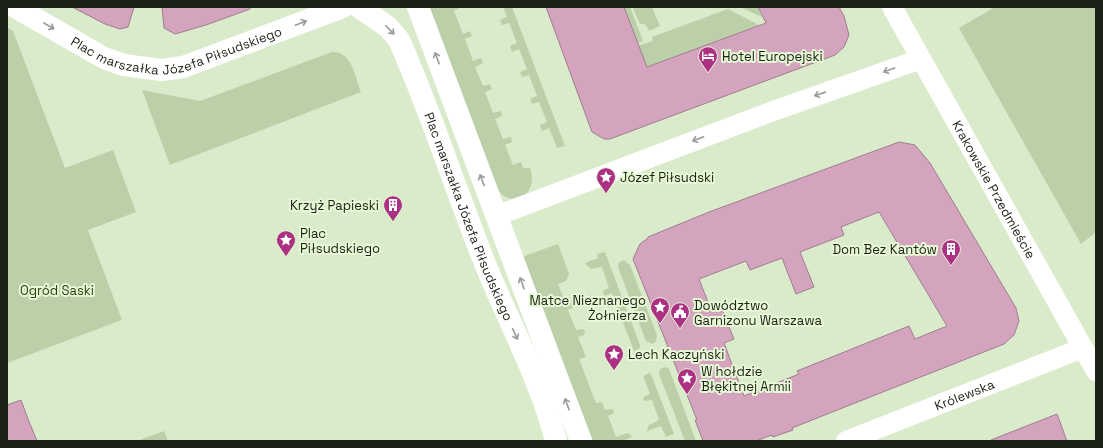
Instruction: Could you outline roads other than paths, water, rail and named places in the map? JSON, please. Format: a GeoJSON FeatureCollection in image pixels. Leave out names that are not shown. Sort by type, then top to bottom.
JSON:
{"type":"FeatureCollection","features":[{"type":"Feature","properties":{"kind":"street","name":"Plac marszałka Józefa Piłsudskiego"},"geometry":{"type":"LineString","coordinates":[[15,7],[104,58],[124,65],[161,70],[183,67],[343,7]]}},
{"type":"Feature","properties":{"kind":"street","name":"Plac marszałka Józefa Piłsudskiego"},"geometry":{"type":"LineString","coordinates":[[359,7],[388,27],[399,40],[486,267],[550,416],[556,441]]}},
{"type":"Feature","properties":{"kind":"street","name":"Plac marszałka Józefa Piłsudskiego"},"geometry":{"type":"LineString","coordinates":[[418,7],[581,441]]}},
{"type":"Feature","properties":{"kind":"street","name":"Krakowskie Przedmieście"},"geometry":{"type":"LineString","coordinates":[[892,7],[1096,372]]}},
{"type":"Feature","properties":{"kind":"street"},"geometry":{"type":"LineString","coordinates":[[496,216],[625,166],[921,58]]}},
{"type":"Feature","properties":{"kind":"street","name":"Królewska"},"geometry":{"type":"LineString","coordinates":[[846,441],[1083,348]]}},
{"type":"Feature","properties":{"kind":"place","name":"Hotel Europejski"},"geometry":{"type":"Point","coordinates":[708,73]}},
{"type":"Feature","properties":{"kind":"place","name":"Józef Piłsudski"},"geometry":{"type":"Point","coordinates":[606,194]}},
{"type":"Feature","properties":{"kind":"place","name":"Krzyż Papieski"},"geometry":{"type":"Point","coordinates":[393,222]}},
{"type":"Feature","properties":{"kind":"place","name":"Plac Piłsudskiego"},"geometry":{"type":"Point","coordinates":[286,257]}},
{"type":"Feature","properties":{"kind":"place","name":"Dom Bez Kantów"},"geometry":{"type":"Point","coordinates":[951,266]}},
{"type":"Feature","properties":{"kind":"place","name":"Matce Nieznanego Żołnierza"},"geometry":{"type":"Point","coordinates":[660,324]}},
{"type":"Feature","properties":{"kind":"place","name":"Dowództwo Garnizonu Warszawa"},"geometry":{"type":"Point","coordinates":[680,329]}},
{"type":"Feature","properties":{"kind":"place","name":"Lech Kaczyński"},"geometry":{"type":"Point","coordinates":[614,371]}},
{"type":"Feature","properties":{"kind":"place","name":"W hołdzie Błękitnej Armii"},"geometry":{"type":"Point","coordinates":[687,395]}},
{"type":"Feature","properties":{"kind":"park label","name":"Ogród Saski"},"geometry":{"type":"Point","coordinates":[57,290]}}]}
